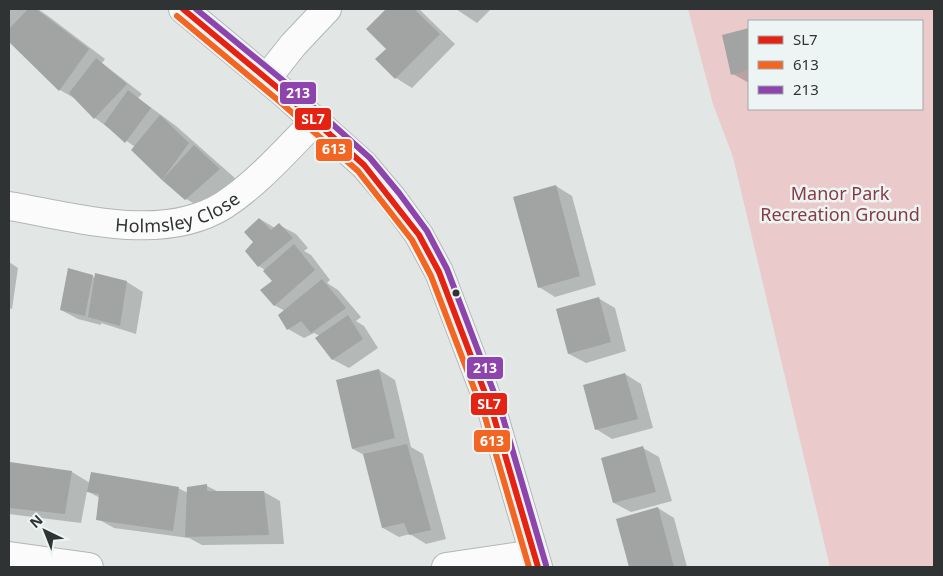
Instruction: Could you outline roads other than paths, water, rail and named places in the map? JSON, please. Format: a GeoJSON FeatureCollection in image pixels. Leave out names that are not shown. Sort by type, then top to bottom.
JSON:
{"type":"FeatureCollection","features":[{"type":"Feature","properties":{"kind":"main road"},"geometry":{"type":"LineString","coordinates":[[183,9],[316,120],[364,165],[392,198],[419,235],[439,272],[493,414],[536,560],[446,567]]}},
{"type":"Feature","properties":{"kind":"main road"},"geometry":{"type":"LineString","coordinates":[[267,78],[293,45],[327,9]]}},
{"type":"Feature","properties":{"kind":"main road","name":"Holmsley Close"},"geometry":{"type":"LineString","coordinates":[[9,206],[125,225],[158,226],[189,220],[223,205],[251,183],[316,120]]}},
{"type":"Feature","properties":{"kind":"main road"},"geometry":{"type":"LineString","coordinates":[[9,556],[89,567]]}},
{"type":"Feature","properties":{"kind":"park label","name":"Manor Park Recreation Ground"},"geometry":{"type":"Point","coordinates":[840,203]}}]}
